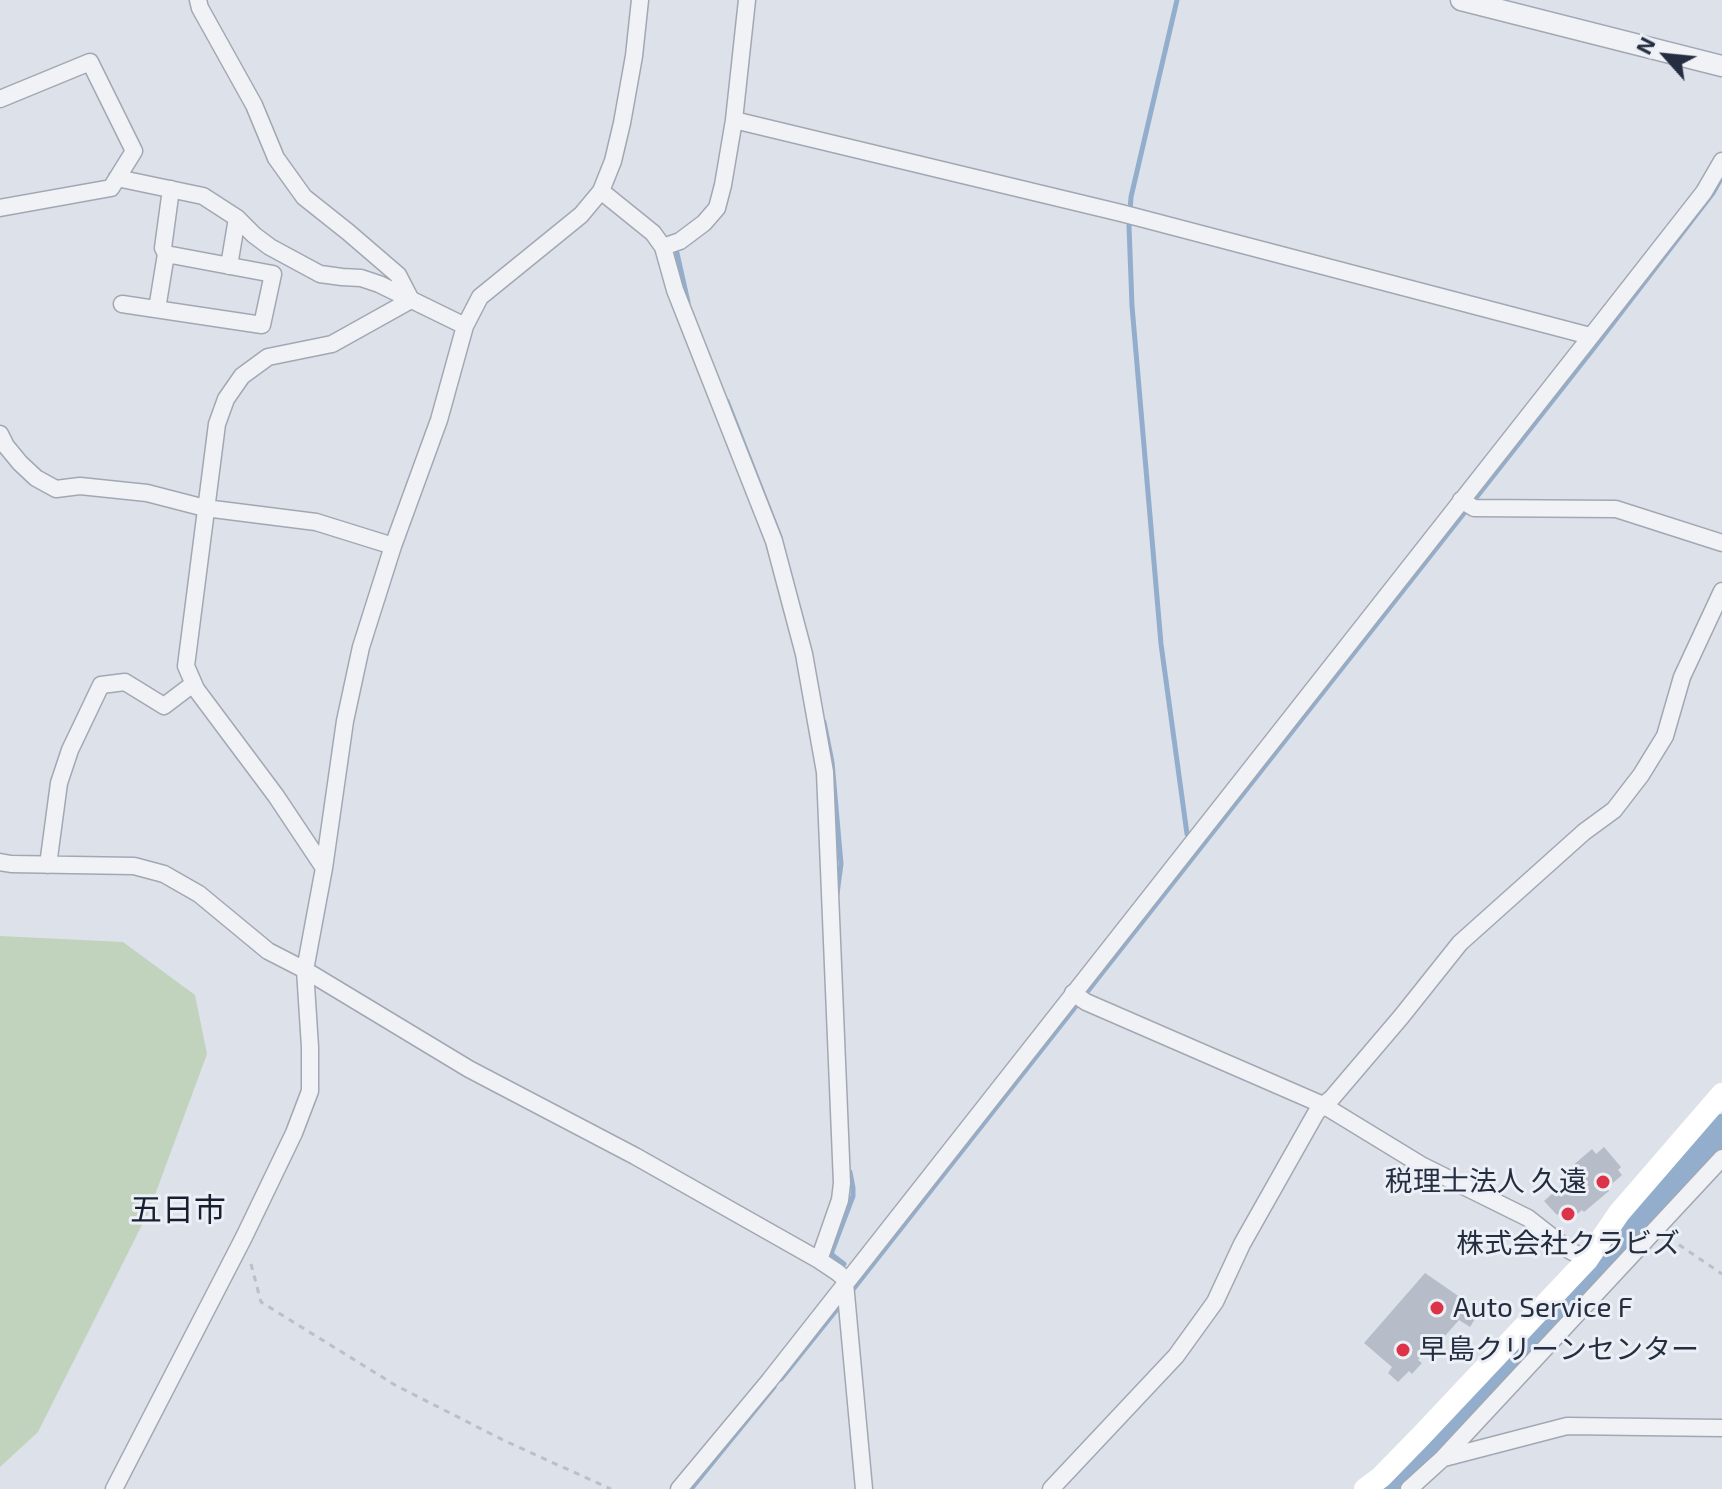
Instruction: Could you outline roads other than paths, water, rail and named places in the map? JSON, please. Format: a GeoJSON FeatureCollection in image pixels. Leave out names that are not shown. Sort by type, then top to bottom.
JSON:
{"type":"FeatureCollection","features":[{"type":"Feature","properties":{"kind":"main road"},"geometry":{"type":"LineString","coordinates":[[1365,1489],[1423,1439],[1587,1260],[1619,1213],[1722,1094]]}},
{"type":"Feature","properties":{"kind":"street"},"geometry":{"type":"LineString","coordinates":[[198,0],[254,105],[276,158],[304,197],[398,275],[411,300]]}},
{"type":"Feature","properties":{"kind":"street"},"geometry":{"type":"LineString","coordinates":[[114,1489],[244,1237],[294,1133],[310,1091],[305,970],[324,868],[345,721],[361,647],[393,546],[439,420],[465,326],[480,297],[581,215],[601,191],[613,161],[622,123],[640,0]]}},
{"type":"Feature","properties":{"kind":"street"},"geometry":{"type":"LineString","coordinates":[[663,247],[680,241],[704,223],[717,208],[734,120],[747,0]]}},
{"type":"Feature","properties":{"kind":"street"},"geometry":{"type":"LineString","coordinates":[[1461,0],[1490,3],[1722,66]]}},
{"type":"Feature","properties":{"kind":"street"},"geometry":{"type":"LineString","coordinates":[[0,99],[90,62],[134,151],[111,188],[0,208]]}},
{"type":"Feature","properties":{"kind":"street"},"geometry":{"type":"LineString","coordinates":[[734,120],[1128,215],[1590,336]]}},
{"type":"Feature","properties":{"kind":"street"},"geometry":{"type":"LineString","coordinates":[[679,1489],[846,1293],[1467,503],[1590,336],[1704,192],[1722,161]]}},
{"type":"Feature","properties":{"kind":"street"},"geometry":{"type":"LineString","coordinates":[[117,178],[203,196],[237,218],[270,247],[320,274],[361,278],[379,284],[465,326]]}},
{"type":"Feature","properties":{"kind":"street"},"geometry":{"type":"LineString","coordinates":[[157,309],[166,254],[163,248],[171,189]]}},
{"type":"Feature","properties":{"kind":"street"},"geometry":{"type":"LineString","coordinates":[[601,191],[653,233],[663,247],[675,290],[774,541],[804,654],[825,772],[842,1183],[840,1200],[819,1260]]}},
{"type":"Feature","properties":{"kind":"street"},"geometry":{"type":"LineString","coordinates":[[229,266],[237,218]]}},
{"type":"Feature","properties":{"kind":"street"},"geometry":{"type":"LineString","coordinates":[[122,304],[262,325],[273,274],[166,254]]}},
{"type":"Feature","properties":{"kind":"street"},"geometry":{"type":"LineString","coordinates":[[324,868],[276,796],[196,689],[186,666],[217,424],[226,399],[242,376],[268,357],[332,344],[411,300]]}},
{"type":"Feature","properties":{"kind":"street"},"geometry":{"type":"LineString","coordinates":[[0,434],[20,463],[36,478],[56,489],[80,486],[147,493],[205,508],[316,522],[393,546]]}},
{"type":"Feature","properties":{"kind":"street"},"geometry":{"type":"LineString","coordinates":[[1467,503],[1616,509],[1722,543]]}},
{"type":"Feature","properties":{"kind":"street"},"geometry":{"type":"LineString","coordinates":[[1051,1489],[1176,1356],[1215,1302],[1242,1244],[1316,1113],[1401,1017],[1460,943],[1584,832],[1614,810],[1641,775],[1665,736],[1682,677],[1722,591]]}},
{"type":"Feature","properties":{"kind":"street"},"geometry":{"type":"LineString","coordinates":[[48,865],[59,783],[70,750],[101,685],[125,682],[164,706],[193,684]]}},
{"type":"Feature","properties":{"kind":"street"},"geometry":{"type":"LineString","coordinates":[[0,862],[134,866],[164,874],[199,894],[268,951],[469,1069],[635,1156],[819,1260],[843,1277],[864,1489]]}},
{"type":"Feature","properties":{"kind":"street"},"geometry":{"type":"LineString","coordinates":[[1079,997],[1323,1105],[1423,1166],[1528,1218],[1587,1260]]}},
{"type":"Feature","properties":{"kind":"street"},"geometry":{"type":"LineString","coordinates":[[1409,1489],[1722,1158]]}},
{"type":"Feature","properties":{"kind":"street"},"geometry":{"type":"LineString","coordinates":[[1440,1457],[1567,1426],[1722,1428]]}},
{"type":"Feature","properties":{"kind":"waterway"},"geometry":{"type":"LineString","coordinates":[[1177,0],[1131,197],[1129,226],[1132,306],[1161,644],[1187,834]]}},
{"type":"Feature","properties":{"kind":"waterway"},"geometry":{"type":"LineString","coordinates":[[851,1292],[1594,348],[1722,177]]}},
{"type":"Feature","properties":{"kind":"waterway"},"geometry":{"type":"LineString","coordinates":[[677,253],[688,302]]}},
{"type":"Feature","properties":{"kind":"waterway"},"geometry":{"type":"LineString","coordinates":[[727,401],[780,537]]}},
{"type":"Feature","properties":{"kind":"waterway"},"geometry":{"type":"LineString","coordinates":[[824,722],[832,762],[841,864],[837,894]]}},
{"type":"Feature","properties":{"kind":"waterway"},"geometry":{"type":"LineString","coordinates":[[1386,1489],[1428,1453],[1658,1205],[1722,1130]]}},
{"type":"Feature","properties":{"kind":"waterway"},"geometry":{"type":"LineString","coordinates":[[844,1264],[831,1254],[853,1196],[850,1172]]}},
{"type":"Feature","properties":{"kind":"waterway"},"geometry":{"type":"LineString","coordinates":[[781,1379],[842,1303]]}},
{"type":"Feature","properties":{"kind":"waterway"},"geometry":{"type":"LineString","coordinates":[[691,1489],[774,1387]]}},
{"type":"Feature","properties":{"kind":"place","name":"税理士法人 久遠"},"geometry":{"type":"Point","coordinates":[1603,1182]}},
{"type":"Feature","properties":{"kind":"place","name":"株式会社クラビズ"},"geometry":{"type":"Point","coordinates":[1568,1214]}},
{"type":"Feature","properties":{"kind":"place","name":"Auto Service F"},"geometry":{"type":"Point","coordinates":[1437,1308]}},
{"type":"Feature","properties":{"kind":"place","name":"早島クリーンセンター"},"geometry":{"type":"Point","coordinates":[1403,1350]}},
{"type":"Feature","properties":{"kind":"district","name":"五日市"},"geometry":{"type":"Point","coordinates":[178,1210]}}]}
